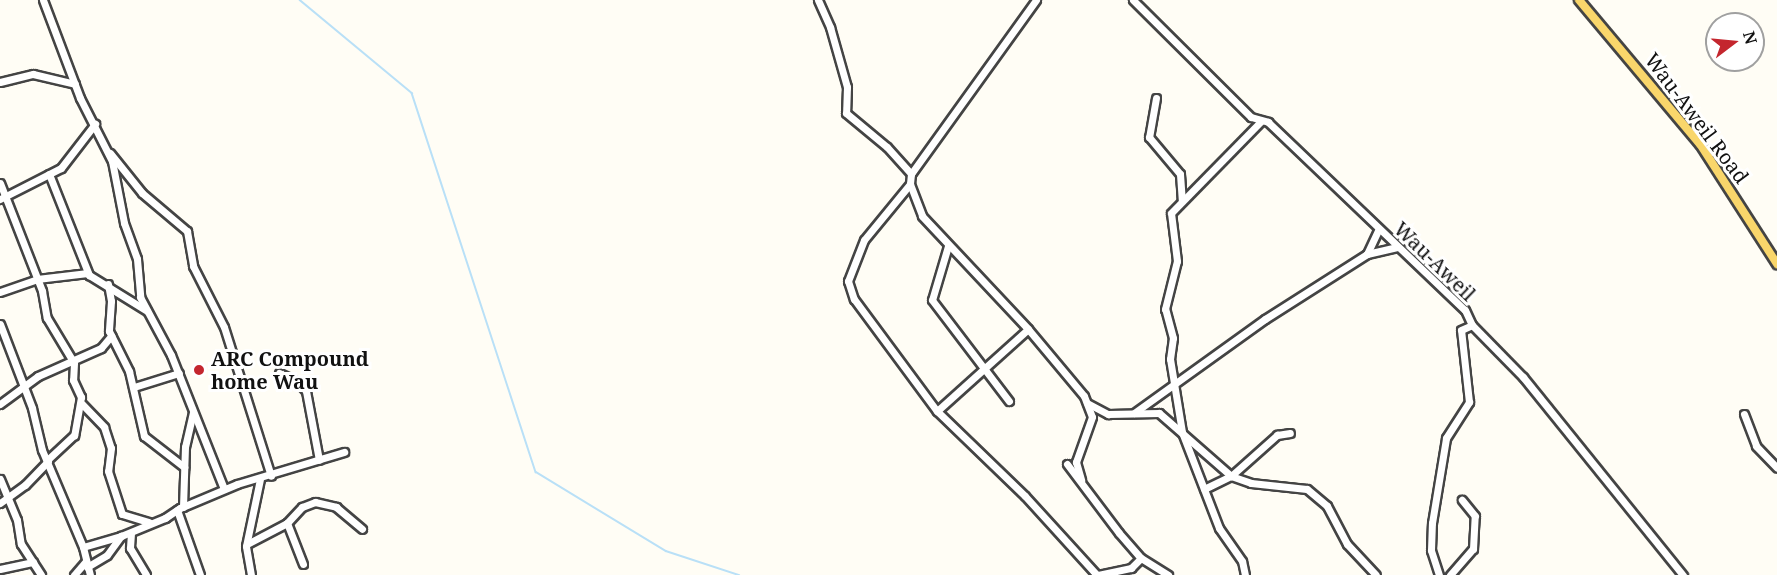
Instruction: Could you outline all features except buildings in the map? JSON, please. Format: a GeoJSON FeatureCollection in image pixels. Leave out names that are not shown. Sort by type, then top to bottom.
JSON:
{"type":"FeatureCollection","features":[{"type":"Feature","properties":{"kind":"main road","name":"Wau-Aweil Road"},"geometry":{"type":"LineString","coordinates":[[1580,0],[1700,144],[1777,264]]}},
{"type":"Feature","properties":{"kind":"street"},"geometry":{"type":"LineString","coordinates":[[43,0],[75,84],[108,151],[124,223],[138,263],[138,292],[179,373],[224,489]]}},
{"type":"Feature","properties":{"kind":"street"},"geometry":{"type":"LineString","coordinates":[[818,0],[834,39],[836,58],[847,87],[846,113],[887,147],[911,174]]}},
{"type":"Feature","properties":{"kind":"street"},"geometry":{"type":"LineString","coordinates":[[1036,0],[911,174],[910,184],[922,216],[1028,329],[1088,404],[1108,414],[1159,413],[1231,476],[1251,483],[1306,489],[1327,506],[1347,544],[1376,575]]}},
{"type":"Feature","properties":{"kind":"street","name":"Wau-Aweil"},"geometry":{"type":"LineString","coordinates":[[1133,0],[1251,117],[1268,122],[1378,230],[1465,310],[1472,325],[1523,377],[1683,575]]}},
{"type":"Feature","properties":{"kind":"street"},"geometry":{"type":"LineString","coordinates":[[0,82],[33,74],[75,84]]}},
{"type":"Feature","properties":{"kind":"street"},"geometry":{"type":"LineString","coordinates":[[1156,98],[1149,137],[1180,174],[1182,200]]}},
{"type":"Feature","properties":{"kind":"street"},"geometry":{"type":"LineString","coordinates":[[1245,575],[1242,561],[1218,528],[1182,432],[1173,384],[1173,338],[1165,309],[1177,261],[1171,213],[1261,121]]}},
{"type":"Feature","properties":{"kind":"street"},"geometry":{"type":"LineString","coordinates":[[3,198],[49,174],[75,155],[95,124]]}},
{"type":"Feature","properties":{"kind":"street"},"geometry":{"type":"LineString","coordinates":[[108,151],[142,193],[187,231],[193,266],[224,327],[271,476]]}},
{"type":"Feature","properties":{"kind":"street"},"geometry":{"type":"LineString","coordinates":[[49,174],[88,273],[95,281],[108,284],[149,312]]}},
{"type":"Feature","properties":{"kind":"street"},"geometry":{"type":"LineString","coordinates":[[0,183],[3,198],[37,279],[47,318],[73,361],[73,380],[82,404],[104,427],[111,448],[108,471],[122,514],[149,522]]}},
{"type":"Feature","properties":{"kind":"street"},"geometry":{"type":"LineString","coordinates":[[910,184],[864,240],[848,281],[854,299],[937,411],[1025,496],[1097,575],[1131,568],[1141,558]]}},
{"type":"Feature","properties":{"kind":"street"},"geometry":{"type":"LineString","coordinates":[[1367,254],[1378,230]]}},
{"type":"Feature","properties":{"kind":"street"},"geometry":{"type":"LineString","coordinates":[[948,246],[932,300],[1009,401]]}},
{"type":"Feature","properties":{"kind":"street"},"geometry":{"type":"LineString","coordinates":[[1134,413],[1173,384],[1367,254],[1397,247]]}},
{"type":"Feature","properties":{"kind":"street"},"geometry":{"type":"LineString","coordinates":[[0,292],[37,279],[88,273]]}},
{"type":"Feature","properties":{"kind":"street"},"geometry":{"type":"LineString","coordinates":[[108,284],[111,336],[119,349],[134,387],[145,438],[184,467]]}},
{"type":"Feature","properties":{"kind":"street"},"geometry":{"type":"LineString","coordinates":[[0,324],[48,460],[83,547],[90,575]]}},
{"type":"Feature","properties":{"kind":"street"},"geometry":{"type":"LineString","coordinates":[[1439,575],[1431,550],[1432,523],[1446,438],[1469,402],[1461,330],[1472,325]]}},
{"type":"Feature","properties":{"kind":"street"},"geometry":{"type":"LineString","coordinates":[[937,411],[1028,329]]}},
{"type":"Feature","properties":{"kind":"street"},"geometry":{"type":"LineString","coordinates":[[0,404],[39,376],[101,348],[111,336]]}},
{"type":"Feature","properties":{"kind":"street"},"geometry":{"type":"LineString","coordinates":[[101,348],[119,349]]}},
{"type":"Feature","properties":{"kind":"street"},"geometry":{"type":"LineString","coordinates":[[134,387],[179,373]]}},
{"type":"Feature","properties":{"kind":"street"},"geometry":{"type":"LineString","coordinates":[[279,373],[306,391],[319,460]]}},
{"type":"Feature","properties":{"kind":"street"},"geometry":{"type":"LineString","coordinates":[[0,503],[74,435],[82,404]]}},
{"type":"Feature","properties":{"kind":"street"},"geometry":{"type":"LineString","coordinates":[[1080,480],[1076,462],[1091,424],[1088,404]]}},
{"type":"Feature","properties":{"kind":"street"},"geometry":{"type":"LineString","coordinates":[[193,413],[180,508],[200,575]]}},
{"type":"Feature","properties":{"kind":"street"},"geometry":{"type":"LineString","coordinates":[[1743,414],[1756,446],[1777,468]]}},
{"type":"Feature","properties":{"kind":"street"},"geometry":{"type":"LineString","coordinates":[[1204,489],[1231,476],[1271,439],[1290,433]]}},
{"type":"Feature","properties":{"kind":"street"},"geometry":{"type":"LineString","coordinates":[[83,547],[131,533],[149,522],[180,508],[199,503],[224,489],[344,452]]}},
{"type":"Feature","properties":{"kind":"street"},"geometry":{"type":"LineString","coordinates":[[1067,464],[1141,558],[1168,575]]}},
{"type":"Feature","properties":{"kind":"street"},"geometry":{"type":"LineString","coordinates":[[0,479],[19,524],[21,544],[41,575]]}},
{"type":"Feature","properties":{"kind":"street"},"geometry":{"type":"LineString","coordinates":[[251,575],[247,544],[260,479]]}},
{"type":"Feature","properties":{"kind":"street"},"geometry":{"type":"LineString","coordinates":[[1450,575],[1473,549],[1475,516],[1462,500]]}},
{"type":"Feature","properties":{"kind":"street"},"geometry":{"type":"LineString","coordinates":[[247,544],[287,523],[302,507],[319,502],[341,510],[362,529]]}},
{"type":"Feature","properties":{"kind":"street"},"geometry":{"type":"LineString","coordinates":[[287,523],[303,564]]}},
{"type":"Feature","properties":{"kind":"street"},"geometry":{"type":"LineString","coordinates":[[131,533],[130,548],[146,575]]}},
{"type":"Feature","properties":{"kind":"street"},"geometry":{"type":"LineString","coordinates":[[74,575],[87,564],[107,555],[121,536]]}},
{"type":"Feature","properties":{"kind":"street"},"geometry":{"type":"LineString","coordinates":[[0,569],[33,562]]}},
{"type":"Feature","properties":{"kind":"waterway"},"geometry":{"type":"LineString","coordinates":[[300,0],[412,93],[536,472],[666,551],[739,575]]}},
{"type":"Feature","properties":{"kind":"place","name":"ARC Compound home Wau"},"geometry":{"type":"Point","coordinates":[199,370]}}]}
